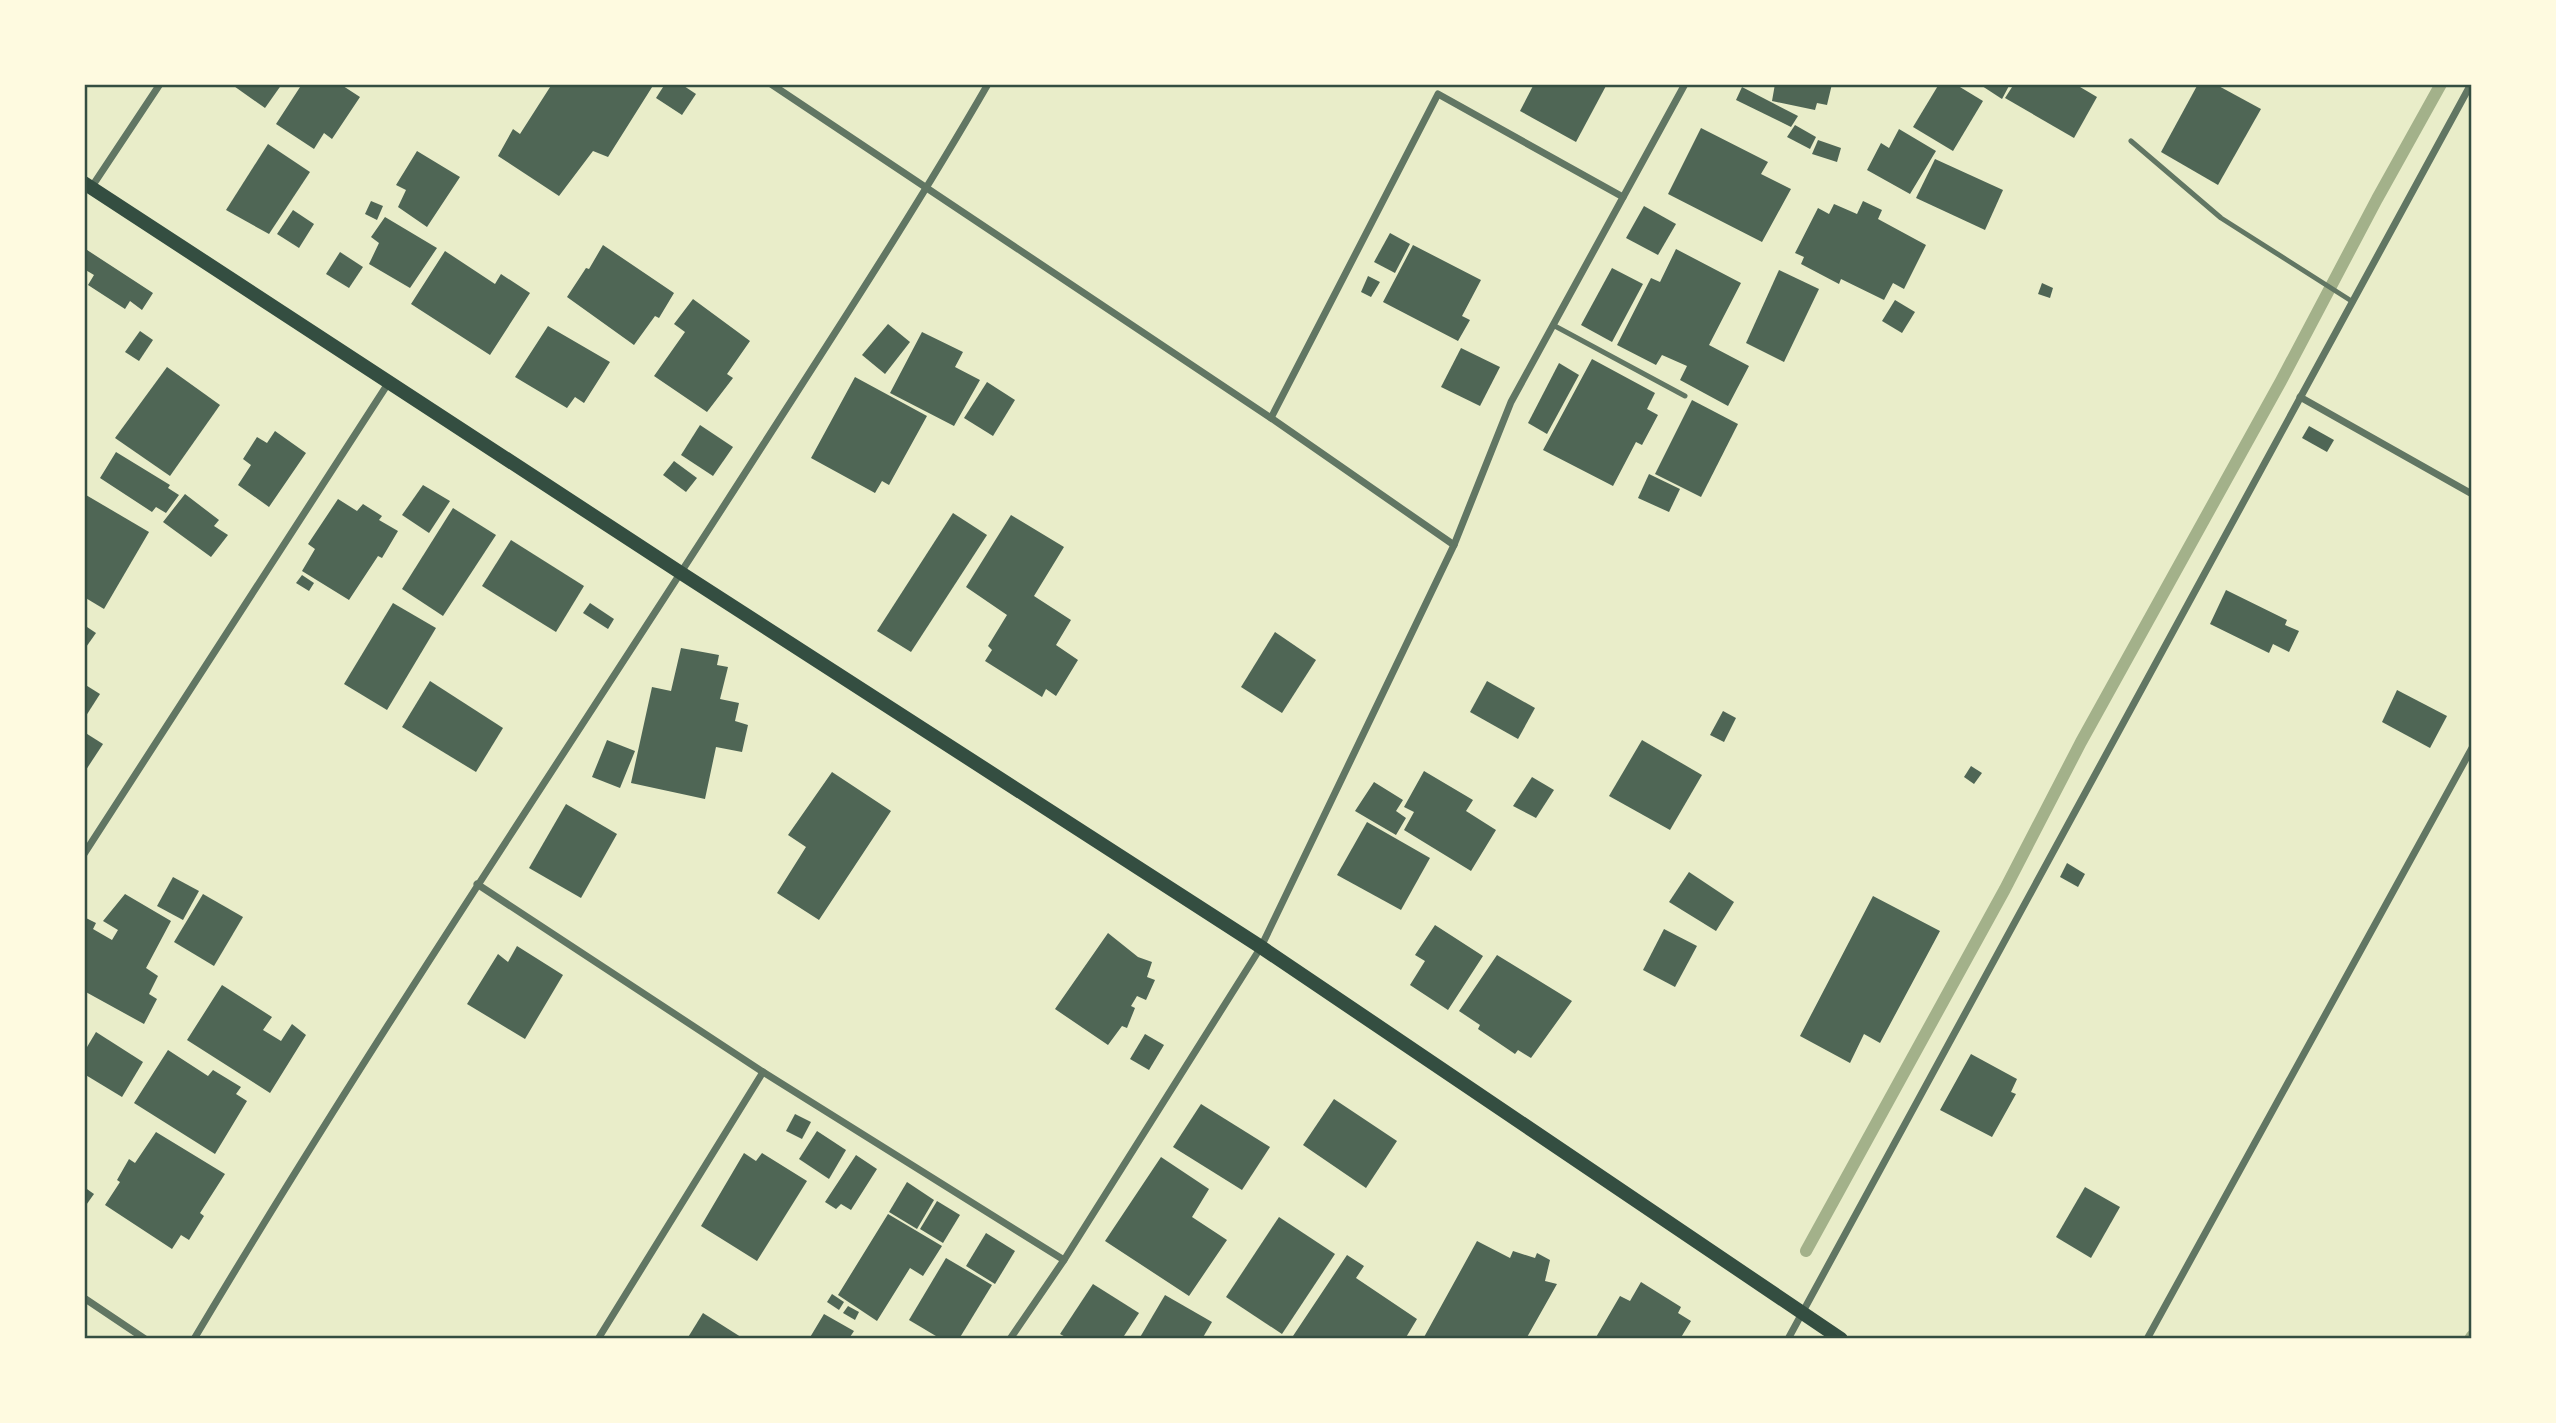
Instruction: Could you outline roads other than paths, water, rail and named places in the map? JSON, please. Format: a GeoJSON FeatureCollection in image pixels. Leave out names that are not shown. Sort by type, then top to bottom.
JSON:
{"type":"FeatureCollection","features":[{"type":"Feature","properties":{"kind":"main road"},"geometry":{"type":"LineString","coordinates":[[88,185],[681,573],[1261,947],[1841,1339]]}},
{"type":"Feature","properties":{"kind":"street"},"geometry":{"type":"LineString","coordinates":[[88,185],[160,84]]}},
{"type":"Feature","properties":{"kind":"street"},"geometry":{"type":"LineString","coordinates":[[771,84],[1271,418],[1454,545]]}},
{"type":"Feature","properties":{"kind":"street"},"geometry":{"type":"LineString","coordinates":[[194,1339],[269,1214],[477,884],[681,573],[927,188],[988,84]]}},
{"type":"Feature","properties":{"kind":"street"},"geometry":{"type":"LineString","coordinates":[[1271,418],[1444,84]]}},
{"type":"Feature","properties":{"kind":"street"},"geometry":{"type":"LineString","coordinates":[[1013,1338],[1261,947],[1454,545],[1511,402],[1685,84]]}},
{"type":"Feature","properties":{"kind":"street"},"geometry":{"type":"LineString","coordinates":[[1788,1339],[2471,84]]}},
{"type":"Feature","properties":{"kind":"street"},"geometry":{"type":"LineString","coordinates":[[1438,94],[1623,197]]}},
{"type":"Feature","properties":{"kind":"street"},"geometry":{"type":"LineString","coordinates":[[84,854],[389,382]]}},
{"type":"Feature","properties":{"kind":"street"},"geometry":{"type":"LineString","coordinates":[[2300,397],[2472,494]]}},
{"type":"Feature","properties":{"kind":"street"},"geometry":{"type":"LineString","coordinates":[[2147,1339],[2472,748]]}},
{"type":"Feature","properties":{"kind":"street"},"geometry":{"type":"LineString","coordinates":[[477,884],[763,1072],[1064,1260]]}},
{"type":"Feature","properties":{"kind":"street"},"geometry":{"type":"LineString","coordinates":[[598,1339],[763,1072]]}},
{"type":"Feature","properties":{"kind":"street"},"geometry":{"type":"LineString","coordinates":[[84,1298],[145,1339]]}},
{"type":"Feature","properties":{"kind":"lane"},"geometry":{"type":"LineString","coordinates":[[2131,141],[2221,218],[2353,302]]}},
{"type":"Feature","properties":{"kind":"lane"},"geometry":{"type":"LineString","coordinates":[[1553,325],[1685,396]]}},
{"type":"Feature","properties":{"kind":"waterway"},"geometry":{"type":"LineString","coordinates":[[1806,1251],[2441,84]]}}]}
